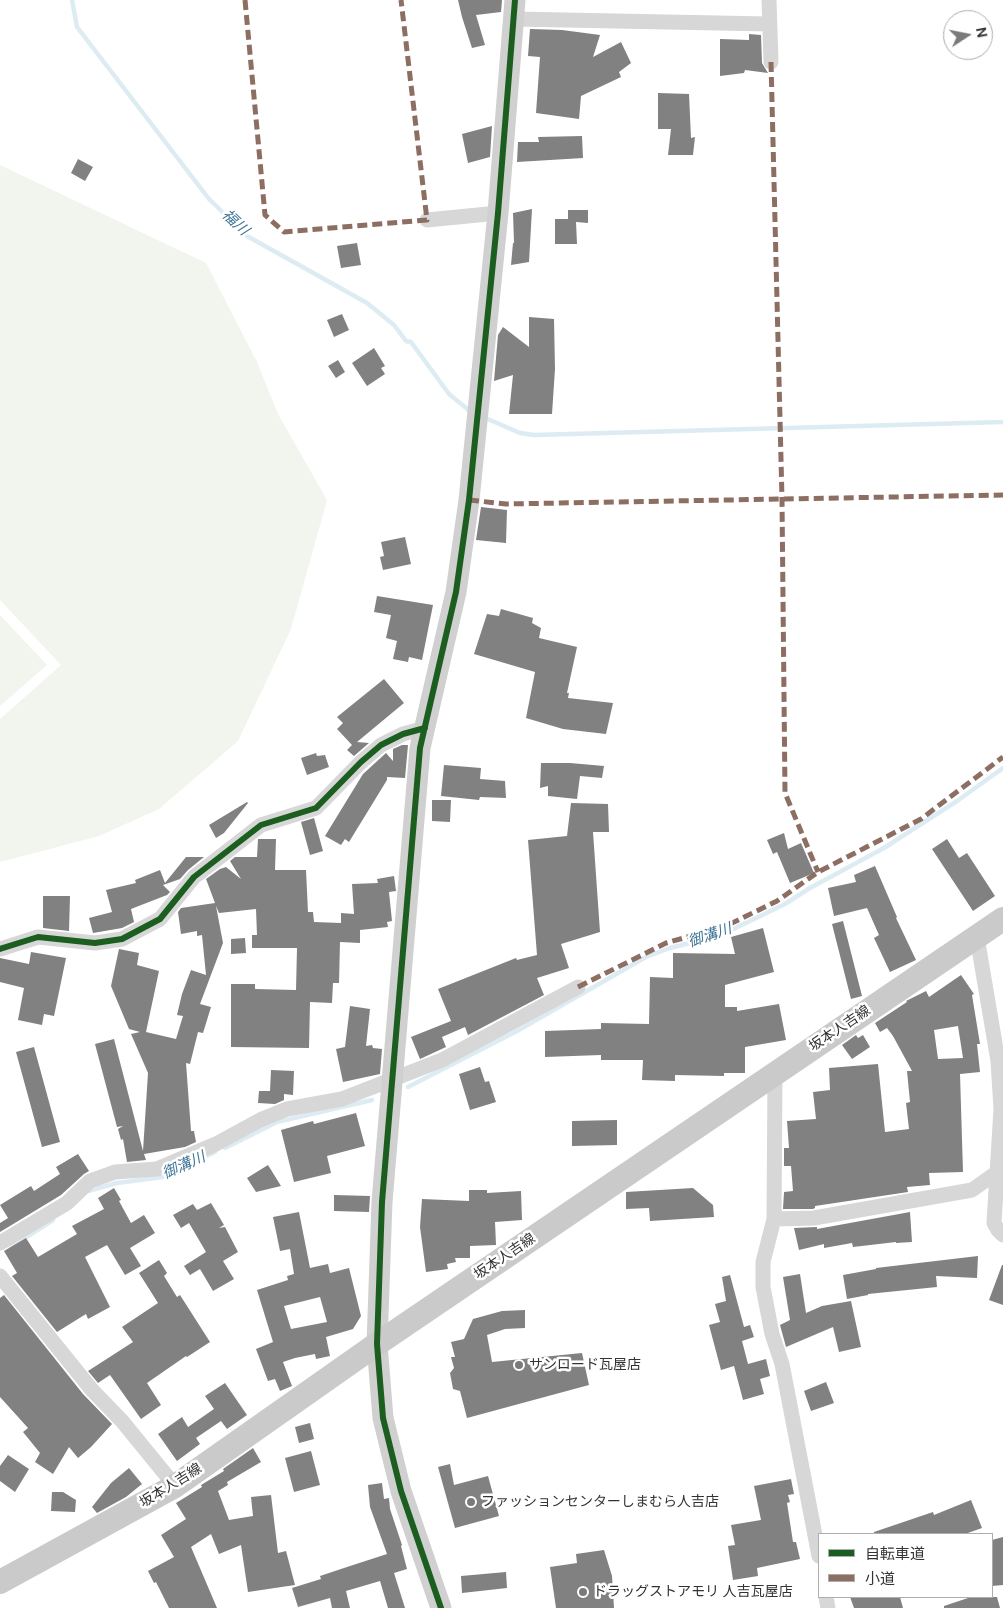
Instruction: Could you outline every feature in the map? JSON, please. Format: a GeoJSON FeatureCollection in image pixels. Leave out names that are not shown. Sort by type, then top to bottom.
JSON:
{"type":"FeatureCollection","features":[{"type":"Feature","properties":{"kind":"main road","name":"坂本人吉線"},"geometry":{"type":"LineString","coordinates":[[0,1582],[175,1486],[377,1344],[1003,919]]}},
{"type":"Feature","properties":{"kind":"street"},"geometry":{"type":"LineString","coordinates":[[769,0],[771,62]]}},
{"type":"Feature","properties":{"kind":"street"},"geometry":{"type":"LineString","coordinates":[[441,1608],[401,1491],[383,1418],[377,1344],[382,1202],[420,748],[456,592],[469,500],[498,213],[514,10],[769,24]]}},
{"type":"Feature","properties":{"kind":"street"},"geometry":{"type":"LineString","coordinates":[[427,220],[498,213]]}},
{"type":"Feature","properties":{"kind":"street"},"geometry":{"type":"LineString","coordinates":[[0,949],[38,937],[95,943],[122,939],[160,919],[194,877],[261,824],[316,808],[361,762],[381,745],[403,734],[424,728]]}},
{"type":"Feature","properties":{"kind":"street"},"geometry":{"type":"LineString","coordinates":[[977,937],[998,1061],[1001,1109],[994,1223],[1003,1235]]}},
{"type":"Feature","properties":{"kind":"street"},"geometry":{"type":"LineString","coordinates":[[0,1243],[67,1203],[90,1181],[115,1172],[156,1169],[216,1144],[260,1120],[287,1109],[342,1099],[442,1060],[578,986]]}},
{"type":"Feature","properties":{"kind":"street"},"geometry":{"type":"LineString","coordinates":[[775,1074],[774,1220],[763,1262],[763,1287],[772,1334],[782,1364],[818,1551]]}},
{"type":"Feature","properties":{"kind":"street"},"geometry":{"type":"LineString","coordinates":[[774,1220],[814,1218],[972,1190],[996,1173]]}},
{"type":"Feature","properties":{"kind":"street"},"geometry":{"type":"LineString","coordinates":[[0,1276],[92,1390],[122,1421],[175,1486]]}},
{"type":"Feature","properties":{"kind":"shaded area"},"geometry":{"type":"Polygon","coordinates":[[[0,165],[206,263],[257,362],[278,414],[327,500],[291,629],[238,741],[159,809],[99,836],[0,862],[0,719],[61,665],[0,600],[0,165]]]}},
{"type":"Feature","properties":{"kind":"shaded area"},"geometry":{"type":"Polygon","coordinates":[[[0,615],[47,665],[0,706],[0,615]]]}},
{"type":"Feature","properties":{"kind":"building"},"geometry":{"type":"Polygon","coordinates":[[[458,0],[502,0],[501,12],[476,15],[485,45],[472,48],[458,0]]]}},
{"type":"Feature","properties":{"kind":"building"},"geometry":{"type":"Polygon","coordinates":[[[530,29],[562,30],[600,35],[593,57],[621,42],[631,63],[619,72],[621,77],[581,96],[579,119],[536,113],[540,57],[528,56],[530,29]]]}},
{"type":"Feature","properties":{"kind":"building"},"geometry":{"type":"Polygon","coordinates":[[[749,34],[761,35],[762,63],[768,73],[745,70],[744,73],[720,76],[720,39],[749,40],[749,34]]]}},
{"type":"Feature","properties":{"kind":"building"},"geometry":{"type":"Polygon","coordinates":[[[658,93],[689,94],[691,138],[695,137],[693,155],[668,155],[671,129],[658,129],[658,93]]]}},
{"type":"Feature","properties":{"kind":"building"},"geometry":{"type":"Polygon","coordinates":[[[492,126],[490,157],[468,163],[462,134],[492,126]]]}},
{"type":"Feature","properties":{"kind":"building"},"geometry":{"type":"Polygon","coordinates":[[[582,136],[583,158],[517,162],[518,142],[539,142],[538,137],[582,136]]]}},
{"type":"Feature","properties":{"kind":"building"},"geometry":{"type":"Polygon","coordinates":[[[78,159],[93,167],[85,181],[71,173],[78,159]]]}},
{"type":"Feature","properties":{"kind":"building"},"geometry":{"type":"Polygon","coordinates":[[[532,209],[529,262],[511,265],[514,243],[513,213],[532,209]]]}},
{"type":"Feature","properties":{"kind":"building"},"geometry":{"type":"Polygon","coordinates":[[[568,210],[588,210],[588,223],[576,222],[577,244],[555,244],[555,219],[568,219],[568,210]]]}},
{"type":"Feature","properties":{"kind":"building"},"geometry":{"type":"Polygon","coordinates":[[[357,243],[361,265],[341,268],[337,246],[357,243]]]}},
{"type":"Feature","properties":{"kind":"building"},"geometry":{"type":"Polygon","coordinates":[[[342,314],[349,330],[334,337],[327,320],[342,314]]]}},
{"type":"Feature","properties":{"kind":"building"},"geometry":{"type":"Polygon","coordinates":[[[529,317],[554,319],[555,369],[552,414],[509,414],[513,375],[494,381],[498,335],[503,327],[529,347],[529,317]]]}},
{"type":"Feature","properties":{"kind":"building"},"geometry":{"type":"Polygon","coordinates":[[[374,348],[385,366],[381,368],[385,374],[367,386],[352,363],[374,348]]]}},
{"type":"Feature","properties":{"kind":"building"},"geometry":{"type":"Polygon","coordinates":[[[338,360],[345,372],[336,378],[328,366],[338,360]]]}},
{"type":"Feature","properties":{"kind":"building"},"geometry":{"type":"Polygon","coordinates":[[[481,507],[507,510],[506,543],[476,540],[481,507]]]}},
{"type":"Feature","properties":{"kind":"building"},"geometry":{"type":"Polygon","coordinates":[[[405,537],[411,564],[383,570],[380,557],[384,556],[381,542],[405,537]]]}},
{"type":"Feature","properties":{"kind":"building"},"geometry":{"type":"Polygon","coordinates":[[[377,596],[433,605],[422,660],[409,657],[408,662],[393,659],[397,641],[386,638],[391,615],[374,612],[377,596]]]}},
{"type":"Feature","properties":{"kind":"building"},"geometry":{"type":"Polygon","coordinates":[[[501,609],[533,618],[532,623],[541,628],[539,638],[577,647],[567,693],[569,693],[568,698],[613,703],[606,734],[563,729],[526,718],[535,672],[474,654],[487,614],[499,616],[501,609]]]}},
{"type":"Feature","properties":{"kind":"building"},"geometry":{"type":"Polygon","coordinates":[[[384,679],[404,703],[357,742],[369,743],[354,756],[347,750],[352,745],[337,729],[343,723],[337,717],[384,679]]]}},
{"type":"Feature","properties":{"kind":"building"},"geometry":{"type":"Polygon","coordinates":[[[402,745],[408,745],[405,778],[387,777],[387,780],[349,842],[345,839],[341,845],[325,836],[363,774],[386,753],[393,761],[393,749],[402,745]]]}},
{"type":"Feature","properties":{"kind":"building"},"geometry":{"type":"Polygon","coordinates":[[[316,753],[317,756],[325,755],[329,767],[307,775],[301,758],[316,753]]]}},
{"type":"Feature","properties":{"kind":"building"},"geometry":{"type":"Polygon","coordinates":[[[541,763],[604,766],[602,778],[580,776],[577,799],[548,796],[548,786],[540,788],[541,763]]]}},
{"type":"Feature","properties":{"kind":"building"},"geometry":{"type":"Polygon","coordinates":[[[444,765],[481,768],[480,779],[505,781],[506,798],[480,797],[479,800],[441,796],[444,765]]]}},
{"type":"Feature","properties":{"kind":"building"},"geometry":{"type":"Polygon","coordinates":[[[432,800],[451,800],[450,822],[432,821],[432,800]]]}},
{"type":"Feature","properties":{"kind":"building"},"geometry":{"type":"Polygon","coordinates":[[[247,802],[224,833],[216,838],[209,825],[247,802]]]}},
{"type":"Feature","properties":{"kind":"building"},"geometry":{"type":"Polygon","coordinates":[[[571,803],[608,804],[609,832],[593,832],[600,932],[561,944],[569,968],[537,978],[544,995],[468,1035],[465,1027],[442,1037],[446,1047],[420,1059],[411,1037],[451,1021],[438,989],[516,958],[517,960],[537,955],[528,840],[567,836],[571,803]]]}},
{"type":"Feature","properties":{"kind":"building"},"geometry":{"type":"Polygon","coordinates":[[[314,818],[323,851],[310,855],[301,822],[314,818]]]}},
{"type":"Feature","properties":{"kind":"building"},"geometry":{"type":"Polygon","coordinates":[[[784,833],[788,849],[801,843],[814,873],[790,883],[777,852],[773,854],[767,840],[784,833]]]}},
{"type":"Feature","properties":{"kind":"building"},"geometry":{"type":"Polygon","coordinates":[[[258,839],[276,839],[275,870],[306,870],[308,912],[313,912],[314,922],[341,923],[341,913],[354,914],[352,884],[378,883],[377,879],[394,876],[396,891],[389,892],[392,921],[387,922],[388,927],[360,930],[360,943],[340,942],[339,983],[333,983],[332,1003],[310,1002],[309,1048],[231,1047],[231,984],[255,984],[255,989],[296,990],[297,948],[252,948],[252,935],[257,935],[256,909],[219,913],[216,906],[223,943],[200,1004],[211,1007],[203,1033],[198,1032],[190,1064],[186,1063],[191,1131],[194,1131],[196,1142],[185,1147],[144,1154],[146,1160],[127,1162],[123,1139],[121,1140],[118,1129],[123,1126],[117,1127],[95,1044],[114,1039],[143,1151],[148,1073],[131,1034],[140,1032],[129,1029],[111,986],[119,949],[139,953],[137,965],[159,971],[146,1032],[176,1039],[183,1016],[177,1015],[191,970],[206,975],[202,935],[197,936],[197,931],[181,934],[178,912],[181,908],[215,903],[206,879],[226,867],[241,879],[230,861],[235,857],[257,857],[258,839]]]}},
{"type":"Feature","properties":{"kind":"building"},"geometry":{"type":"Polygon","coordinates":[[[947,839],[959,858],[967,853],[995,896],[973,911],[932,849],[947,839]]]}},
{"type":"Feature","properties":{"kind":"building"},"geometry":{"type":"Polygon","coordinates":[[[186,857],[204,857],[180,879],[163,885],[170,892],[167,895],[131,909],[134,922],[122,928],[93,933],[89,918],[112,912],[106,890],[136,883],[135,880],[160,870],[165,883],[186,857]]]}},
{"type":"Feature","properties":{"kind":"building"},"geometry":{"type":"Polygon","coordinates":[[[875,866],[896,918],[916,960],[890,972],[874,938],[879,935],[867,908],[834,916],[828,888],[856,882],[854,875],[875,866]]]}},
{"type":"Feature","properties":{"kind":"building"},"geometry":{"type":"Polygon","coordinates":[[[43,896],[70,896],[69,931],[43,928],[43,896]]]}},
{"type":"Feature","properties":{"kind":"building"},"geometry":{"type":"Polygon","coordinates":[[[843,921],[862,996],[851,999],[832,924],[843,921]]]}},
{"type":"Feature","properties":{"kind":"building"},"geometry":{"type":"Polygon","coordinates":[[[763,928],[774,972],[725,985],[725,1007],[737,1007],[737,1011],[779,1004],[786,1040],[745,1047],[745,1073],[724,1073],[724,1076],[675,1075],[675,1081],[642,1080],[643,1060],[601,1060],[601,1055],[545,1057],[545,1031],[601,1029],[601,1023],[649,1024],[650,977],[673,978],[673,953],[735,954],[731,937],[763,928]]]}},
{"type":"Feature","properties":{"kind":"building"},"geometry":{"type":"Polygon","coordinates":[[[245,938],[246,953],[231,954],[231,939],[245,938]]]}},
{"type":"Feature","properties":{"kind":"building"},"geometry":{"type":"Polygon","coordinates":[[[31,952],[66,958],[54,1016],[44,1014],[42,1025],[18,1020],[24,988],[0,982],[0,958],[29,964],[31,952]]]}},
{"type":"Feature","properties":{"kind":"building"},"geometry":{"type":"Polygon","coordinates":[[[961,975],[974,994],[972,995],[980,1044],[977,1044],[980,1072],[960,1074],[963,1172],[929,1173],[930,1185],[907,1187],[908,1192],[815,1206],[813,1209],[783,1209],[784,1192],[793,1191],[791,1166],[784,1166],[784,1148],[789,1148],[787,1121],[816,1119],[813,1092],[830,1090],[829,1068],[878,1064],[885,1132],[909,1129],[906,1103],[910,1102],[907,1071],[912,1071],[887,1028],[880,1032],[875,1023],[906,1001],[926,991],[929,997],[961,975]],[[958,1026],[934,1030],[938,1059],[963,1058],[958,1026]]]}},
{"type":"Feature","properties":{"kind":"building"},"geometry":{"type":"Polygon","coordinates":[[[350,1006],[370,1009],[366,1046],[372,1045],[373,1048],[382,1049],[380,1074],[343,1082],[336,1049],[345,1047],[350,1006]]]}},
{"type":"Feature","properties":{"kind":"building"},"geometry":{"type":"Polygon","coordinates":[[[856,1035],[858,1038],[863,1035],[870,1047],[852,1059],[842,1045],[856,1035]]]}},
{"type":"Feature","properties":{"kind":"building"},"geometry":{"type":"Polygon","coordinates":[[[34,1047],[60,1142],[42,1147],[16,1052],[34,1047]]]}},
{"type":"Feature","properties":{"kind":"building"},"geometry":{"type":"Polygon","coordinates":[[[480,1067],[485,1082],[489,1081],[496,1102],[470,1110],[459,1074],[480,1067]]]}},
{"type":"Feature","properties":{"kind":"building"},"geometry":{"type":"Polygon","coordinates":[[[271,1070],[294,1071],[293,1095],[284,1094],[284,1100],[275,1104],[258,1103],[259,1091],[270,1091],[271,1070]]]}},
{"type":"Feature","properties":{"kind":"building"},"geometry":{"type":"Polygon","coordinates":[[[356,1113],[365,1146],[327,1156],[331,1173],[294,1182],[281,1130],[313,1121],[314,1124],[356,1113]]]}},
{"type":"Feature","properties":{"kind":"building"},"geometry":{"type":"Polygon","coordinates":[[[617,1120],[617,1145],[572,1146],[572,1121],[617,1120]]]}},
{"type":"Feature","properties":{"kind":"building"},"geometry":{"type":"Polygon","coordinates":[[[78,1154],[89,1171],[61,1195],[0,1232],[0,1223],[8,1218],[0,1205],[31,1186],[34,1191],[60,1174],[56,1167],[78,1154]]]}},
{"type":"Feature","properties":{"kind":"building"},"geometry":{"type":"Polygon","coordinates":[[[268,1165],[281,1186],[256,1192],[247,1178],[268,1165]]]}},
{"type":"Feature","properties":{"kind":"building"},"geometry":{"type":"Polygon","coordinates":[[[114,1188],[131,1223],[144,1215],[155,1233],[130,1248],[141,1266],[125,1275],[107,1245],[85,1257],[110,1307],[88,1319],[86,1314],[57,1332],[12,1276],[17,1273],[4,1251],[26,1238],[38,1257],[77,1234],[72,1226],[104,1209],[98,1198],[114,1188]]]}},
{"type":"Feature","properties":{"kind":"building"},"geometry":{"type":"Polygon","coordinates":[[[693,1188],[713,1205],[714,1217],[650,1221],[649,1208],[626,1209],[626,1192],[693,1188]]]}},
{"type":"Feature","properties":{"kind":"building"},"geometry":{"type":"Polygon","coordinates":[[[469,1190],[487,1190],[487,1193],[521,1191],[522,1220],[495,1222],[496,1245],[470,1246],[470,1258],[455,1258],[456,1262],[447,1264],[448,1269],[426,1272],[420,1227],[422,1199],[469,1201],[469,1190]]]}},
{"type":"Feature","properties":{"kind":"building"},"geometry":{"type":"Polygon","coordinates":[[[334,1195],[370,1196],[369,1212],[334,1211],[334,1195]]]}},
{"type":"Feature","properties":{"kind":"building"},"geometry":{"type":"Polygon","coordinates":[[[211,1203],[224,1225],[219,1228],[225,1227],[238,1252],[223,1261],[234,1279],[213,1291],[200,1269],[190,1275],[184,1266],[206,1252],[189,1223],[181,1228],[173,1215],[193,1204],[197,1210],[211,1203]]]}},
{"type":"Feature","properties":{"kind":"building"},"geometry":{"type":"Polygon","coordinates":[[[299,1212],[310,1268],[328,1264],[330,1273],[349,1268],[361,1316],[353,1329],[326,1337],[330,1356],[316,1359],[315,1354],[283,1362],[292,1386],[280,1391],[275,1379],[268,1381],[256,1349],[273,1342],[257,1290],[288,1280],[287,1276],[294,1274],[290,1249],[280,1251],[273,1217],[299,1212]],[[320,1297],[284,1306],[291,1329],[327,1322],[320,1297]]]}},
{"type":"Feature","properties":{"kind":"building"},"geometry":{"type":"Polygon","coordinates":[[[910,1212],[912,1242],[853,1247],[852,1243],[824,1248],[824,1244],[799,1250],[794,1228],[817,1227],[817,1229],[910,1212]]]}},
{"type":"Feature","properties":{"kind":"building"},"geometry":{"type":"Polygon","coordinates":[[[978,1256],[977,1278],[936,1276],[937,1287],[868,1294],[847,1299],[843,1275],[876,1268],[978,1256]]]}},
{"type":"Feature","properties":{"kind":"building"},"geometry":{"type":"Polygon","coordinates":[[[159,1260],[167,1273],[164,1276],[177,1297],[180,1295],[210,1342],[147,1383],[161,1405],[141,1419],[110,1375],[98,1383],[88,1371],[133,1342],[122,1327],[158,1303],[139,1273],[159,1260]]]}},
{"type":"Feature","properties":{"kind":"building"},"geometry":{"type":"Polygon","coordinates":[[[1003,1265],[1003,1305],[989,1300],[1003,1265]]]}},
{"type":"Feature","properties":{"kind":"building"},"geometry":{"type":"Polygon","coordinates":[[[800,1274],[806,1313],[822,1306],[851,1301],[861,1347],[839,1352],[833,1327],[786,1347],[780,1325],[790,1320],[783,1277],[800,1274]]]}},
{"type":"Feature","properties":{"kind":"building"},"geometry":{"type":"Polygon","coordinates":[[[730,1275],[744,1327],[750,1325],[754,1337],[742,1341],[748,1364],[766,1359],[770,1376],[760,1379],[764,1394],[743,1400],[734,1366],[721,1370],[709,1325],[720,1322],[715,1304],[726,1301],[722,1277],[730,1275]]]}},
{"type":"Feature","properties":{"kind":"building"},"geometry":{"type":"Polygon","coordinates":[[[4,1295],[83,1394],[112,1424],[78,1458],[69,1447],[53,1474],[35,1462],[40,1453],[23,1432],[28,1428],[0,1397],[0,1298],[4,1295]]]}},
{"type":"Feature","properties":{"kind":"building","name":"サンロード瓦屋店"},"geometry":{"type":"Polygon","coordinates":[[[525,1310],[525,1328],[505,1329],[487,1335],[492,1362],[582,1353],[589,1385],[467,1418],[460,1391],[453,1389],[450,1373],[454,1368],[451,1357],[455,1357],[451,1342],[464,1339],[473,1319],[502,1311],[525,1310]]]}},
{"type":"Feature","properties":{"kind":"building"},"geometry":{"type":"Polygon","coordinates":[[[826,1382],[834,1403],[811,1411],[804,1391],[826,1382]]]}},
{"type":"Feature","properties":{"kind":"building"},"geometry":{"type":"Polygon","coordinates":[[[225,1383],[247,1415],[227,1429],[221,1421],[196,1438],[200,1444],[177,1461],[158,1434],[182,1417],[188,1427],[214,1409],[205,1396],[225,1383]]]}},
{"type":"Feature","properties":{"kind":"building"},"geometry":{"type":"Polygon","coordinates":[[[310,1423],[314,1439],[299,1443],[295,1427],[310,1423]]]}},
{"type":"Feature","properties":{"kind":"building"},"geometry":{"type":"Polygon","coordinates":[[[253,1448],[261,1462],[227,1482],[228,1485],[218,1491],[229,1520],[253,1516],[251,1497],[271,1495],[278,1553],[286,1551],[295,1585],[248,1592],[241,1545],[219,1554],[211,1534],[191,1547],[217,1608],[169,1608],[156,1582],[154,1583],[148,1571],[174,1557],[161,1535],[186,1519],[176,1503],[202,1487],[201,1485],[224,1471],[223,1469],[253,1448]]]}},
{"type":"Feature","properties":{"kind":"building"},"geometry":{"type":"Polygon","coordinates":[[[311,1451],[320,1485],[294,1492],[285,1458],[311,1451]]]}},
{"type":"Feature","properties":{"kind":"building"},"geometry":{"type":"Polygon","coordinates":[[[8,1455],[29,1469],[15,1492],[0,1481],[0,1466],[8,1455]]]}},
{"type":"Feature","properties":{"kind":"building","name":"ファッションセンターしまむら人吉店"},"geometry":{"type":"Polygon","coordinates":[[[450,1464],[454,1485],[488,1476],[499,1516],[455,1528],[438,1467],[450,1464]]]}},
{"type":"Feature","properties":{"kind":"building"},"geometry":{"type":"Polygon","coordinates":[[[129,1468],[142,1484],[126,1497],[97,1513],[92,1507],[111,1483],[129,1468]]]}},
{"type":"Feature","properties":{"kind":"building"},"geometry":{"type":"Polygon","coordinates":[[[791,1479],[794,1494],[788,1495],[790,1502],[787,1503],[793,1542],[796,1542],[800,1559],[757,1568],[758,1576],[733,1580],[728,1546],[735,1545],[731,1525],[761,1520],[754,1486],[791,1479]]]}},
{"type":"Feature","properties":{"kind":"building"},"geometry":{"type":"Polygon","coordinates":[[[382,1483],[384,1499],[389,1498],[390,1509],[402,1545],[407,1569],[394,1573],[405,1608],[388,1608],[380,1581],[346,1591],[350,1608],[332,1608],[330,1598],[298,1607],[292,1588],[321,1579],[320,1576],[387,1554],[370,1507],[368,1485],[382,1483]]]}},
{"type":"Feature","properties":{"kind":"building"},"geometry":{"type":"Polygon","coordinates":[[[52,1492],[63,1492],[76,1500],[75,1512],[51,1511],[52,1492]]]}},
{"type":"Feature","properties":{"kind":"building"},"geometry":{"type":"Polygon","coordinates":[[[971,1500],[982,1528],[968,1533],[874,1533],[933,1512],[934,1515],[971,1500]]]}},
{"type":"Feature","properties":{"kind":"building"},"geometry":{"type":"Polygon","coordinates":[[[1003,1537],[1003,1585],[993,1586],[993,1540],[1003,1537]]]}},
{"type":"Feature","properties":{"kind":"building","name":"ドラッグストアモリ 人吉瓦屋店"},"geometry":{"type":"Polygon","coordinates":[[[604,1550],[612,1576],[614,1608],[556,1608],[550,1567],[577,1563],[576,1554],[604,1550]]]}},
{"type":"Feature","properties":{"kind":"building"},"geometry":{"type":"Polygon","coordinates":[[[506,1572],[507,1588],[462,1593],[461,1576],[506,1572]]]}},
{"type":"Feature","properties":{"kind":"building"},"geometry":{"type":"Polygon","coordinates":[[[997,1597],[1000,1608],[944,1608],[944,1606],[968,1598],[997,1597]]]}},
{"type":"Feature","properties":{"kind":"building"},"geometry":{"type":"Polygon","coordinates":[[[850,1598],[900,1598],[903,1608],[854,1608],[850,1598]]]}},
{"type":"Feature","properties":{"kind":"waterway","name":"福川"},"geometry":{"type":"LineString","coordinates":[[72,0],[77,27],[209,199],[247,236],[367,303],[394,325],[406,341],[411,342],[449,394],[471,412]]}},
{"type":"Feature","properties":{"kind":"waterway"},"geometry":{"type":"LineString","coordinates":[[483,417],[520,433],[534,435],[1003,422]]}},
{"type":"Feature","properties":{"kind":"waterway","name":"御溝川"},"geometry":{"type":"LineString","coordinates":[[408,1087],[517,1031],[646,957],[670,948],[721,935],[785,904],[810,888],[884,848],[957,801],[1003,768]]}},
{"type":"Feature","properties":{"kind":"waterway","name":"御溝川"},"geometry":{"type":"LineString","coordinates":[[225,1148],[277,1122],[372,1100]]}},
{"type":"Feature","properties":{"kind":"waterway","name":"御溝川"},"geometry":{"type":"LineString","coordinates":[[88,1191],[117,1183],[163,1177],[215,1152]]}},
{"type":"Feature","properties":{"kind":"waterway","name":"御溝川"},"geometry":{"type":"LineString","coordinates":[[11,1247],[53,1220]]}},
{"type":"Feature","properties":{"kind":"marked path"},"geometry":{"type":"LineString","coordinates":[[245,0],[265,215],[284,232],[427,220],[401,0]]}},
{"type":"Feature","properties":{"kind":"marked path"},"geometry":{"type":"LineString","coordinates":[[771,62],[782,499],[785,793],[818,872]]}},
{"type":"Feature","properties":{"kind":"marked path"},"geometry":{"type":"LineString","coordinates":[[469,500],[506,504],[1003,495]]}},
{"type":"Feature","properties":{"kind":"marked path"},"geometry":{"type":"LineString","coordinates":[[578,987],[666,943],[726,926],[777,901],[818,872],[921,819],[1003,757]]}},
{"type":"Feature","properties":{"kind":"cycle path"},"geometry":{"type":"LineString","coordinates":[[441,1608],[401,1491],[383,1418],[377,1344],[382,1202],[420,748],[456,592],[469,500],[498,213],[515,0]]}},
{"type":"Feature","properties":{"kind":"cycle path"},"geometry":{"type":"LineString","coordinates":[[0,949],[38,937],[95,943],[122,939],[160,919],[194,877],[261,825],[316,808],[361,762],[381,745],[403,734],[425,728]]}},
{"type":"Feature","properties":{"kind":"place","name":"サンロード瓦屋店"},"geometry":{"type":"Point","coordinates":[519,1365]}},
{"type":"Feature","properties":{"kind":"place","name":"ファッションセンターしまむら人吉店"},"geometry":{"type":"Point","coordinates":[471,1502]}},
{"type":"Feature","properties":{"kind":"place","name":"ドラッグストアモリ 人吉瓦屋店"},"geometry":{"type":"Point","coordinates":[583,1592]}}]}
